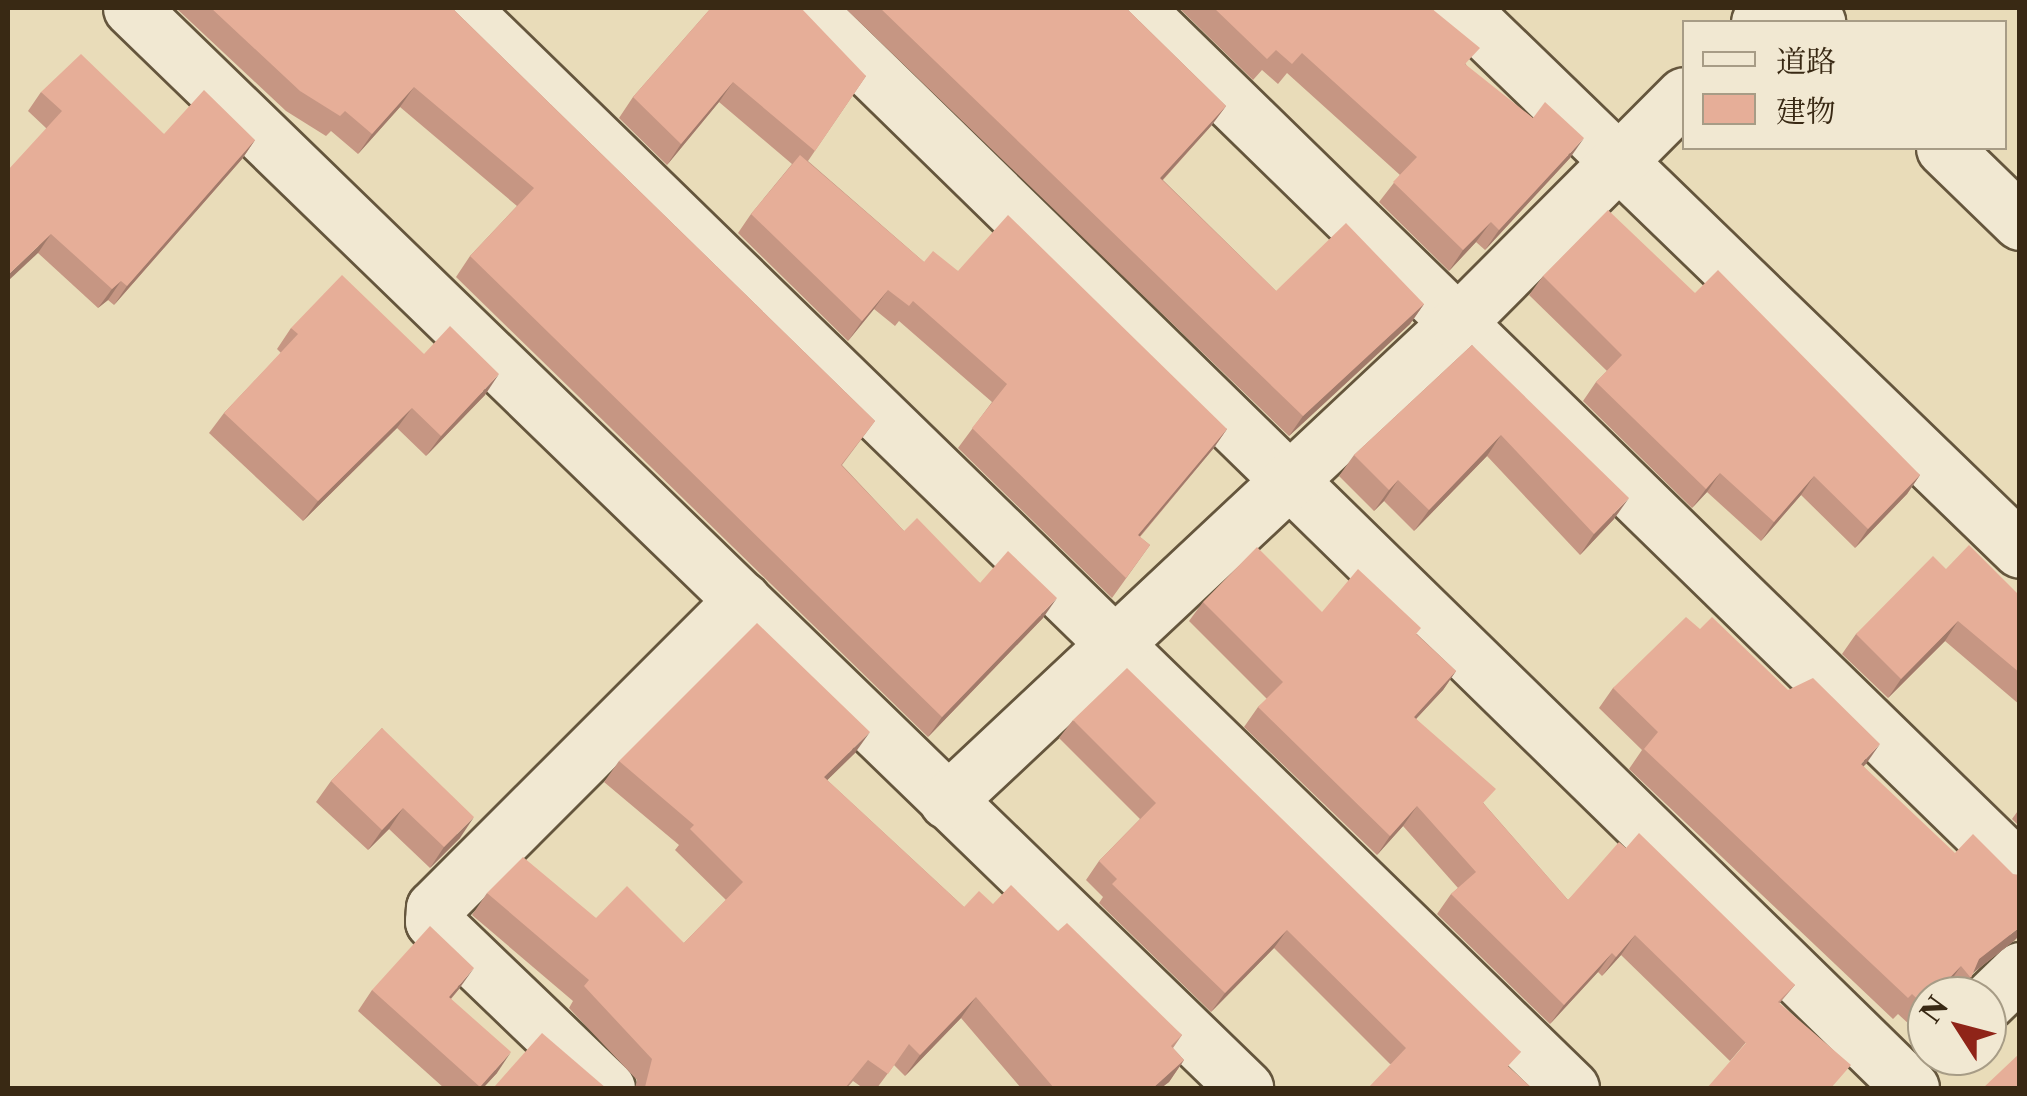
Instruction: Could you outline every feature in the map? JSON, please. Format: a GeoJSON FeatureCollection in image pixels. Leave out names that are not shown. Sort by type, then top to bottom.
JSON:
{"type":"FeatureCollection","features":[{"type":"Feature","properties":{"kind":"street"},"geometry":{"type":"LineString","coordinates":[[131,8],[1242,1088]]}},
{"type":"Feature","properties":{"kind":"street"},"geometry":{"type":"LineString","coordinates":[[461,8],[1111,645],[1571,1088]]}},
{"type":"Feature","properties":{"kind":"street"},"geometry":{"type":"LineString","coordinates":[[806,8],[1911,1079]]}},
{"type":"Feature","properties":{"kind":"street"},"geometry":{"type":"LineString","coordinates":[[1135,8],[2020,871]]}},
{"type":"Feature","properties":{"kind":"street"},"geometry":{"type":"LineString","coordinates":[[1460,8],[2020,550]]}},
{"type":"Feature","properties":{"kind":"street"},"geometry":{"type":"LineString","coordinates":[[948,802],[1286,477],[1458,322],[1682,97]]}},
{"type":"Feature","properties":{"kind":"street"},"geometry":{"type":"LineString","coordinates":[[1946,150],[2020,222]]}},
{"type":"Feature","properties":{"kind":"street"},"geometry":{"type":"LineString","coordinates":[[607,1088],[433,920],[434,908],[742,600]]}},
{"type":"Feature","properties":{"kind":"building"},"geometry":{"type":"Polygon","coordinates":[[[211,8],[452,8],[875,421],[841,465],[904,531],[917,518],[980,583],[1008,551],[1057,598],[942,717],[470,256],[534,188],[414,87],[372,134],[345,111],[340,116],[300,91],[211,8]]]}},
{"type":"Feature","properties":{"kind":"building"},"geometry":{"type":"Polygon","coordinates":[[[711,8],[801,8],[866,76],[815,151],[733,82],[681,144],[633,97],[711,8]]]}},
{"type":"Feature","properties":{"kind":"building"},"geometry":{"type":"Polygon","coordinates":[[[880,8],[1126,8],[1226,106],[1160,178],[1276,291],[1346,223],[1424,304],[1303,416],[880,8]]]}},
{"type":"Feature","properties":{"kind":"building"},"geometry":{"type":"Polygon","coordinates":[[[1214,8],[1431,8],[1480,48],[1465,64],[1533,118],[1545,102],[1584,138],[1499,230],[1491,222],[1463,250],[1393,182],[1417,157],[1302,53],[1292,64],[1276,50],[1267,59],[1214,8]]]}},
{"type":"Feature","properties":{"kind":"building"},"geometry":{"type":"Polygon","coordinates":[[[81,54],[164,134],[204,90],[255,140],[127,286],[121,281],[112,289],[51,234],[8,275],[8,170],[62,111],[41,92],[81,54]]]}},
{"type":"Feature","properties":{"kind":"building"},"geometry":{"type":"Polygon","coordinates":[[[800,155],[924,262],[933,251],[958,271],[1008,215],[1227,429],[1138,535],[1150,545],[1126,578],[972,428],[1007,384],[913,301],[909,306],[888,290],[862,321],[751,214],[800,155]]]}},
{"type":"Feature","properties":{"kind":"building"},"geometry":{"type":"Polygon","coordinates":[[[1608,210],[1695,293],[1718,270],[1920,475],[1868,529],[1814,476],[1774,522],[1720,473],[1706,489],[1596,382],[1622,355],[1543,276],[1608,210]]]}},
{"type":"Feature","properties":{"kind":"building"},"geometry":{"type":"Polygon","coordinates":[[[342,275],[424,354],[450,326],[499,374],[441,436],[412,408],[318,501],[224,413],[298,334],[291,328],[342,275]]]}},
{"type":"Feature","properties":{"kind":"building"},"geometry":{"type":"Polygon","coordinates":[[[1472,345],[1629,498],[1594,534],[1501,435],[1429,510],[1398,480],[1389,490],[1354,455],[1472,345]]]}},
{"type":"Feature","properties":{"kind":"building"},"geometry":{"type":"Polygon","coordinates":[[[1969,545],[2020,596],[2020,673],[1958,621],[1901,679],[1856,634],[1933,556],[1946,569],[1969,545]]]}},
{"type":"Feature","properties":{"kind":"building"},"geometry":{"type":"Polygon","coordinates":[[[1257,547],[1322,612],[1358,569],[1421,628],[1416,634],[1456,671],[1414,717],[1496,789],[1483,803],[1568,900],[1619,842],[1626,848],[1639,833],[1795,985],[1778,1002],[1851,1065],[1831,1088],[1707,1088],[1746,1043],[1635,935],[1616,957],[1612,953],[1564,1005],[1451,894],[1476,872],[1417,806],[1390,836],[1258,707],[1283,682],[1203,602],[1257,547]]]}},
{"type":"Feature","properties":{"kind":"building"},"geometry":{"type":"Polygon","coordinates":[[[1686,617],[1700,629],[1712,617],[1788,690],[1813,678],[1880,744],[1861,764],[1955,853],[1973,834],[2013,874],[2020,875],[2020,927],[1979,959],[1972,976],[1961,966],[1951,976],[1907,976],[1907,997],[1644,749],[1658,732],[1613,688],[1686,617]]]}},
{"type":"Feature","properties":{"kind":"building"},"geometry":{"type":"Polygon","coordinates":[[[757,623],[870,732],[824,777],[964,907],[979,891],[993,904],[1011,885],[1058,931],[1067,923],[1182,1035],[1171,1046],[1184,1060],[1153,1088],[1054,1088],[976,997],[920,1055],[909,1044],[888,1074],[868,1060],[845,1088],[642,1088],[652,1059],[584,986],[589,980],[487,893],[523,857],[596,918],[627,886],[684,943],[743,882],[690,829],[694,825],[619,761],[757,623]]]}},
{"type":"Feature","properties":{"kind":"building"},"geometry":{"type":"Polygon","coordinates":[[[1127,668],[1521,1052],[1508,1066],[1532,1088],[1368,1088],[1406,1048],[1287,930],[1225,993],[1112,884],[1117,879],[1099,861],[1156,803],[1073,720],[1127,668]]]}},
{"type":"Feature","properties":{"kind":"building"},"geometry":{"type":"Polygon","coordinates":[[[382,728],[474,817],[444,847],[403,808],[382,830],[331,781],[382,728]]]}},
{"type":"Feature","properties":{"kind":"building"},"geometry":{"type":"Polygon","coordinates":[[[430,926],[474,968],[449,997],[511,1052],[480,1087],[372,990],[430,926]]]}},
{"type":"Feature","properties":{"kind":"building"},"geometry":{"type":"Polygon","coordinates":[[[542,1033],[606,1088],[495,1086],[542,1033]]]}},
{"type":"Feature","properties":{"kind":"building"},"geometry":{"type":"Polygon","coordinates":[[[2020,1053],[2020,1088],[1983,1088],[1996,1076],[2007,1076],[2007,1065],[2020,1053]]]}}]}
